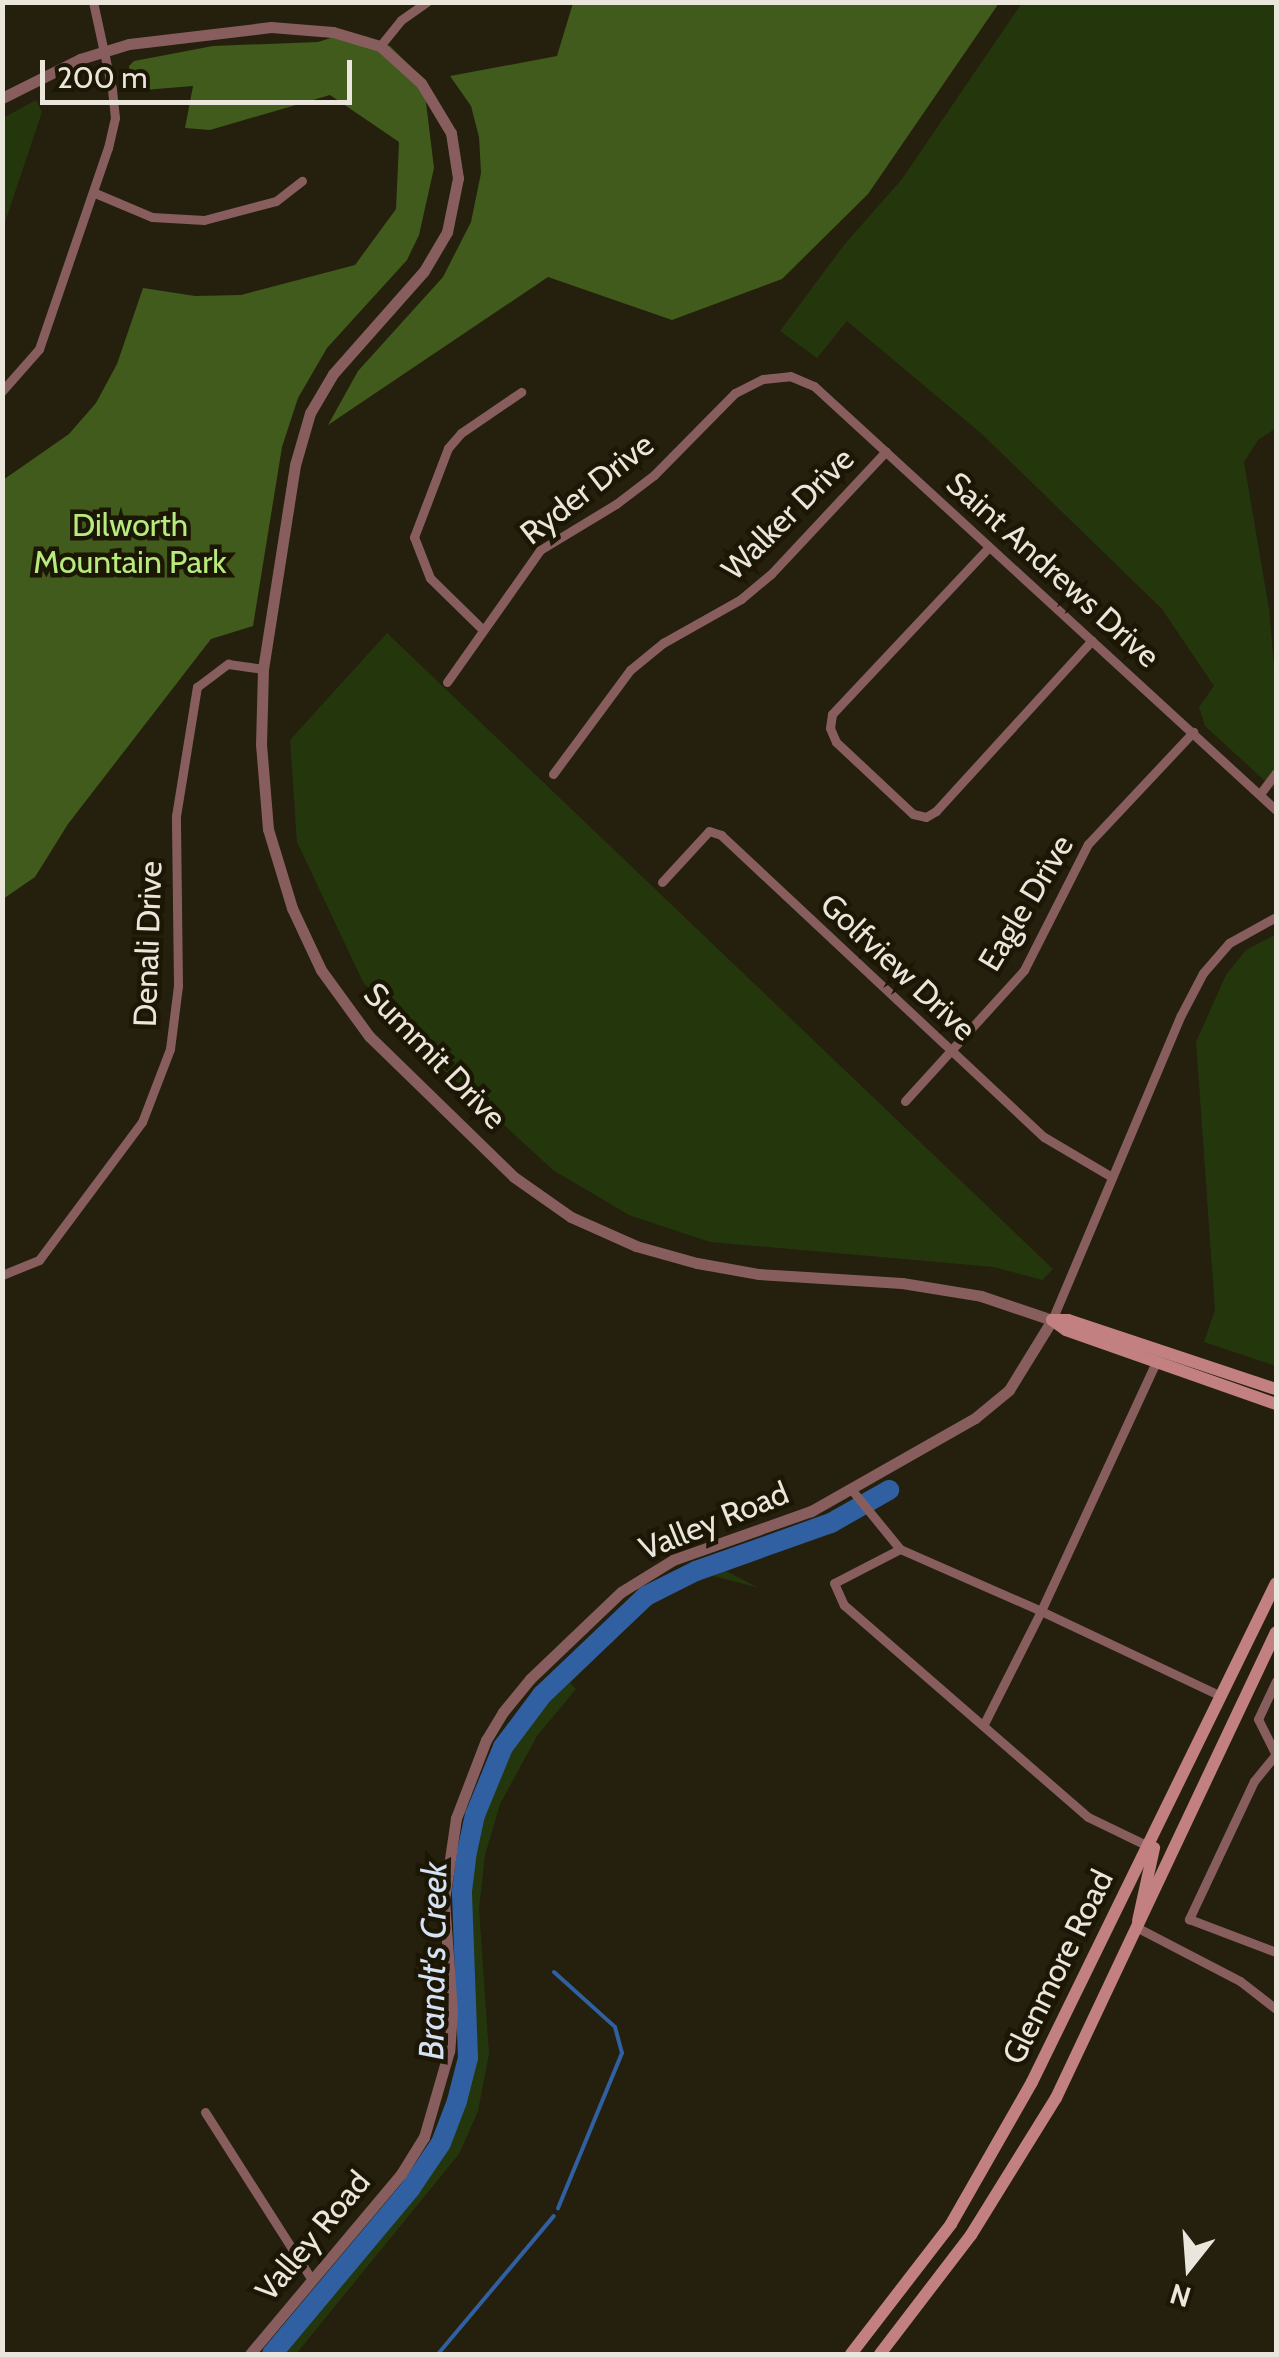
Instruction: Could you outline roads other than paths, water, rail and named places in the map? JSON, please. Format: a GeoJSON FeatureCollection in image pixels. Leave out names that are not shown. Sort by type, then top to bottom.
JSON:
{"type":"FeatureCollection","features":[{"type":"Feature","properties":{"kind":"main road","name":"Summit Drive"},"geometry":{"type":"LineString","coordinates":[[1052,1320],[1066,1330],[1276,1404]]}},
{"type":"Feature","properties":{"kind":"main road","name":"Summit Drive"},"geometry":{"type":"LineString","coordinates":[[1052,1320],[1068,1320],[1276,1389]]}},
{"type":"Feature","properties":{"kind":"main road","name":"Glenmore Road"},"geometry":{"type":"LineString","coordinates":[[851,2354],[951,2224],[1032,2082],[1276,1583]]}},
{"type":"Feature","properties":{"kind":"main road","name":"Glenmore Road"},"geometry":{"type":"LineString","coordinates":[[880,2354],[971,2235],[1056,2098],[1276,1632]]}},
{"type":"Feature","properties":{"kind":"main road"},"geometry":{"type":"LineString","coordinates":[[1138,1928],[1140,1902],[1166,1812]]}},
{"type":"Feature","properties":{"kind":"street"},"geometry":{"type":"LineString","coordinates":[[2,391],[39,349],[95,194],[114,118],[106,51],[92,2]]}},
{"type":"Feature","properties":{"kind":"street"},"geometry":{"type":"LineString","coordinates":[[380,46],[400,20],[427,2]]}},
{"type":"Feature","properties":{"kind":"street","name":"Summit Drive"},"geometry":{"type":"LineString","coordinates":[[2,98],[80,59],[106,51],[212,32],[271,27],[333,32],[380,46],[422,83],[451,134],[458,178],[447,232],[424,271],[333,374],[310,413],[296,465],[263,669],[261,744],[268,829],[292,908],[321,970],[369,1036],[514,1176],[571,1217],[636,1246],[696,1264],[758,1274],[902,1283],[981,1296],[1052,1320]]}},
{"type":"Feature","properties":{"kind":"street"},"geometry":{"type":"LineString","coordinates":[[95,194],[152,217],[204,220],[276,201],[302,181]]}},
{"type":"Feature","properties":{"kind":"street","name":"Saint Andrews Drive"},"geometry":{"type":"LineString","coordinates":[[790,376],[814,386],[1276,810]]}},
{"type":"Feature","properties":{"kind":"street","name":"Ryder Drive"},"geometry":{"type":"LineString","coordinates":[[447,682],[481,628],[540,550],[616,504],[654,474],[735,394],[763,379],[790,376]]}},
{"type":"Feature","properties":{"kind":"street"},"geometry":{"type":"LineString","coordinates":[[481,628],[430,578],[414,537],[448,448],[483,416],[520,392]]}},
{"type":"Feature","properties":{"kind":"street","name":"Walker Drive"},"geometry":{"type":"LineString","coordinates":[[552,774],[630,670],[664,644],[741,599],[772,574],[886,451]]}},
{"type":"Feature","properties":{"kind":"street"},"geometry":{"type":"LineString","coordinates":[[990,547],[832,714],[830,728],[836,742],[913,814],[926,817],[936,811],[1092,640]]}},
{"type":"Feature","properties":{"kind":"street","name":"Denali Drive"},"geometry":{"type":"LineString","coordinates":[[2,1275],[39,1260],[142,1122],[170,1049],[178,986],[176,816],[196,687],[228,664],[263,669]]}},
{"type":"Feature","properties":{"kind":"street","name":"Eagle Drive"},"geometry":{"type":"LineString","coordinates":[[904,1101],[1024,970],[1088,844],[1193,732]]}},
{"type":"Feature","properties":{"kind":"street"},"geometry":{"type":"LineString","coordinates":[[1260,794],[1276,773]]}},
{"type":"Feature","properties":{"kind":"street","name":"Golfview Drive"},"geometry":{"type":"LineString","coordinates":[[662,882],[709,831],[721,835],[1044,1137],[1112,1177]]}},
{"type":"Feature","properties":{"kind":"street","name":"Valley Road"},"geometry":{"type":"LineString","coordinates":[[250,2354],[401,2174],[424,2137],[440,2092],[452,2012],[444,1900],[456,1818],[486,1740],[503,1712],[530,1678],[621,1592],[673,1560],[771,1528],[851,1489],[987,1409],[1009,1390],[1052,1320],[1180,1016],[1204,974],[1229,944],[1276,917]]}},
{"type":"Feature","properties":{"kind":"street"},"geometry":{"type":"LineString","coordinates":[[984,1724],[1041,1612],[1156,1362]]}},
{"type":"Feature","properties":{"kind":"street"},"geometry":{"type":"LineString","coordinates":[[851,1489],[900,1549],[1221,1696]]}},
{"type":"Feature","properties":{"kind":"street"},"geometry":{"type":"LineString","coordinates":[[900,1549],[834,1583],[844,1605],[1088,1817],[1148,1846]]}},
{"type":"Feature","properties":{"kind":"street"},"geometry":{"type":"LineString","coordinates":[[1276,1682],[1258,1719],[1274,1752],[1254,1781],[1189,1919],[1276,1952]]}},
{"type":"Feature","properties":{"kind":"street"},"geometry":{"type":"LineString","coordinates":[[1138,1928],[1240,1981],[1276,2009]]}},
{"type":"Feature","properties":{"kind":"street"},"geometry":{"type":"LineString","coordinates":[[205,2112],[312,2280]]}},
{"type":"Feature","properties":{"kind":"waterway","name":"Brandt's Creek"},"geometry":{"type":"LineString","coordinates":[[272,2354],[410,2189],[441,2143],[457,2101],[468,2058],[462,1891],[467,1852],[475,1815],[503,1747],[542,1695],[646,1596],[696,1571],[831,1523],[889,1490]]}},
{"type":"Feature","properties":{"kind":"waterway"},"geometry":{"type":"LineString","coordinates":[[554,1972],[615,2027],[622,2053],[558,2208]]}},
{"type":"Feature","properties":{"kind":"waterway"},"geometry":{"type":"LineString","coordinates":[[438,2354],[554,2216]]}},
{"type":"Feature","properties":{"kind":"park label","name":"Dilworth Mountain Park"},"geometry":{"type":"Point","coordinates":[130,544]}}]}
